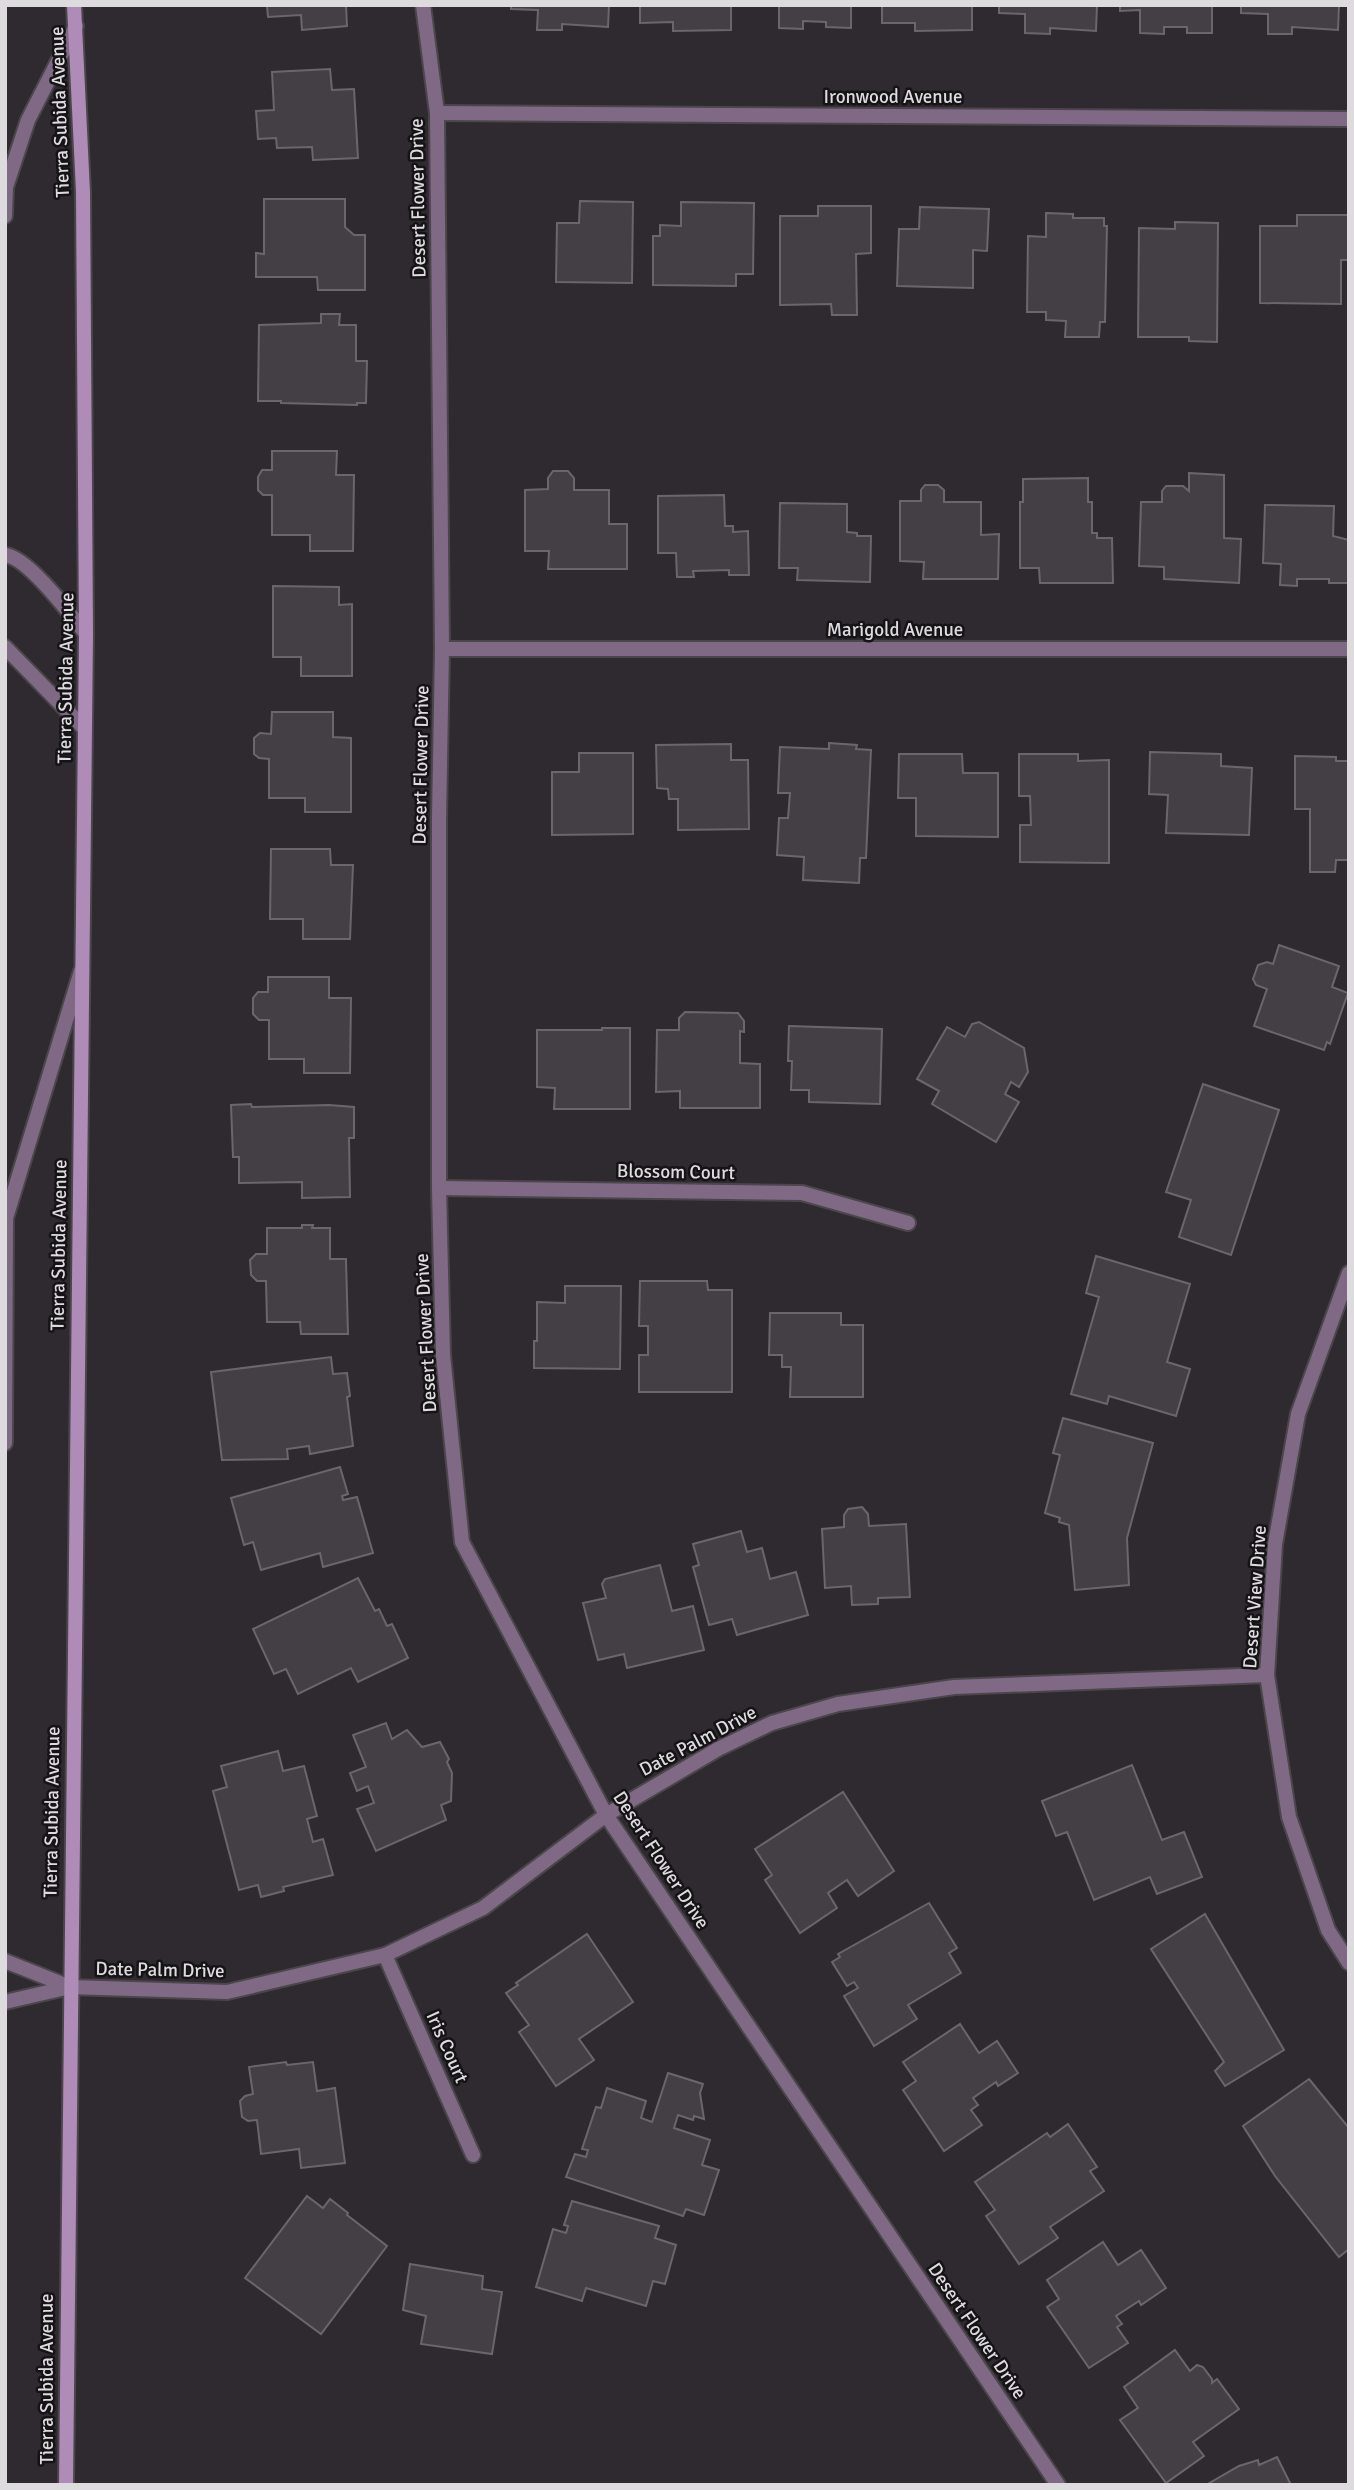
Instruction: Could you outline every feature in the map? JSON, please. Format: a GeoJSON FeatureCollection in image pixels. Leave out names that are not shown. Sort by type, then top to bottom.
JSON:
{"type":"FeatureCollection","features":[{"type":"Feature","properties":{"kind":"main road","name":"Tierra Subida Avenue"},"geometry":{"type":"LineString","coordinates":[[66,2485],[86,634],[83,191],[74,5]]}},
{"type":"Feature","properties":{"kind":"street","name":"Desert Flower Drive"},"geometry":{"type":"LineString","coordinates":[[423,5],[437,113],[442,649],[439,1188],[443,1355],[461,1542],[606,1815],[1058,2485]]}},
{"type":"Feature","properties":{"kind":"street"},"geometry":{"type":"LineString","coordinates":[[5,216],[6,187],[28,120],[76,26]]}},
{"type":"Feature","properties":{"kind":"street","name":"Ironwood Avenue"},"geometry":{"type":"LineString","coordinates":[[437,113],[1349,119]]}},
{"type":"Feature","properties":{"kind":"street"},"geometry":{"type":"LineString","coordinates":[[5,555],[13,556],[31,571],[54,594],[86,634]]}},
{"type":"Feature","properties":{"kind":"street"},"geometry":{"type":"LineString","coordinates":[[5,647],[84,728]]}},
{"type":"Feature","properties":{"kind":"street","name":"Marigold Avenue"},"geometry":{"type":"LineString","coordinates":[[442,649],[1349,649]]}},
{"type":"Feature","properties":{"kind":"street"},"geometry":{"type":"LineString","coordinates":[[5,1443],[6,1218],[82,967]]}},
{"type":"Feature","properties":{"kind":"street","name":"Blossom Court"},"geometry":{"type":"LineString","coordinates":[[439,1188],[802,1193],[908,1223]]}},
{"type":"Feature","properties":{"kind":"street","name":"Desert View Drive"},"geometry":{"type":"LineString","coordinates":[[1349,1273],[1298,1414],[1275,1544],[1267,1675],[1289,1817],[1328,1930],[1349,1962]]}},
{"type":"Feature","properties":{"kind":"street","name":"Date Palm Drive"},"geometry":{"type":"LineString","coordinates":[[5,2002],[70,1987],[227,1992],[385,1955],[483,1908],[606,1815],[718,1749],[772,1723],[838,1704],[954,1687],[1267,1675]]}},
{"type":"Feature","properties":{"kind":"street","name":"Iris Court"},"geometry":{"type":"LineString","coordinates":[[385,1955],[473,2155]]}},
{"type":"Feature","properties":{"kind":"street","name":"Date Palm Drive"},"geometry":{"type":"LineString","coordinates":[[5,1961],[70,1987]]}},
{"type":"Feature","properties":{"kind":"building"},"geometry":{"type":"Polygon","coordinates":[[[267,5],[346,5],[347,26],[302,30],[301,15],[268,17],[267,5]]]}},
{"type":"Feature","properties":{"kind":"building"},"geometry":{"type":"Polygon","coordinates":[[[511,5],[609,5],[608,27],[562,24],[562,30],[537,30],[538,10],[511,9],[511,5]]]}},
{"type":"Feature","properties":{"kind":"building"},"geometry":{"type":"Polygon","coordinates":[[[640,5],[731,5],[731,30],[673,31],[673,22],[640,23],[640,5]]]}},
{"type":"Feature","properties":{"kind":"building"},"geometry":{"type":"Polygon","coordinates":[[[779,5],[851,5],[851,28],[826,27],[826,22],[803,21],[803,29],[779,28],[779,5]]]}},
{"type":"Feature","properties":{"kind":"building"},"geometry":{"type":"Polygon","coordinates":[[[882,5],[972,5],[972,30],[915,31],[915,23],[882,23],[882,5]]]}},
{"type":"Feature","properties":{"kind":"building"},"geometry":{"type":"Polygon","coordinates":[[[999,5],[1097,5],[1096,31],[1050,28],[1050,34],[1025,33],[1025,14],[999,13],[999,5]]]}},
{"type":"Feature","properties":{"kind":"building"},"geometry":{"type":"Polygon","coordinates":[[[1120,5],[1212,5],[1212,33],[1187,33],[1187,27],[1164,27],[1164,34],[1140,33],[1140,10],[1120,11],[1120,5]]]}},
{"type":"Feature","properties":{"kind":"building"},"geometry":{"type":"Polygon","coordinates":[[[1241,5],[1339,5],[1338,30],[1292,27],[1292,34],[1268,34],[1268,14],[1241,13],[1241,5]]]}},
{"type":"Feature","properties":{"kind":"building"},"geometry":{"type":"Polygon","coordinates":[[[330,69],[332,90],[354,89],[358,158],[313,160],[312,147],[277,148],[276,138],[258,139],[256,111],[274,110],[272,72],[330,69]]]}},
{"type":"Feature","properties":{"kind":"building"},"geometry":{"type":"Polygon","coordinates":[[[264,199],[345,199],[345,227],[354,235],[365,235],[365,290],[318,290],[317,277],[256,277],[256,253],[264,254],[264,199]]]}},
{"type":"Feature","properties":{"kind":"building"},"geometry":{"type":"Polygon","coordinates":[[[580,201],[633,202],[632,283],[556,282],[557,223],[579,223],[580,201]]]}},
{"type":"Feature","properties":{"kind":"building"},"geometry":{"type":"Polygon","coordinates":[[[681,202],[754,203],[753,274],[736,274],[736,286],[653,285],[653,236],[660,236],[660,225],[681,226],[681,202]]]}},
{"type":"Feature","properties":{"kind":"building"},"geometry":{"type":"Polygon","coordinates":[[[818,206],[871,206],[871,253],[856,254],[857,315],[832,315],[831,304],[780,305],[780,216],[818,216],[818,206]]]}},
{"type":"Feature","properties":{"kind":"building"},"geometry":{"type":"Polygon","coordinates":[[[920,207],[989,209],[987,251],[973,250],[973,288],[897,286],[899,229],[919,229],[920,207]]]}},
{"type":"Feature","properties":{"kind":"building"},"geometry":{"type":"Polygon","coordinates":[[[1046,213],[1073,214],[1073,218],[1104,218],[1104,226],[1107,226],[1105,322],[1100,322],[1099,337],[1065,337],[1066,321],[1046,320],[1046,312],[1027,312],[1028,236],[1046,237],[1046,213]]]}},
{"type":"Feature","properties":{"kind":"building"},"geometry":{"type":"Polygon","coordinates":[[[1297,215],[1349,215],[1349,260],[1341,260],[1341,304],[1260,303],[1260,226],[1297,226],[1297,215]]]}},
{"type":"Feature","properties":{"kind":"building"},"geometry":{"type":"Polygon","coordinates":[[[1175,222],[1218,223],[1217,342],[1189,341],[1189,337],[1138,337],[1139,228],[1175,229],[1175,222]]]}},
{"type":"Feature","properties":{"kind":"building"},"geometry":{"type":"Polygon","coordinates":[[[321,314],[340,314],[339,325],[356,325],[356,361],[367,361],[366,403],[357,405],[258,401],[259,325],[321,323],[321,314]]]}},
{"type":"Feature","properties":{"kind":"building"},"geometry":{"type":"Polygon","coordinates":[[[272,451],[337,451],[336,475],[354,475],[353,551],[310,551],[310,535],[272,535],[272,495],[263,495],[258,490],[258,477],[262,470],[272,470],[272,451]]]}},
{"type":"Feature","properties":{"kind":"building"},"geometry":{"type":"Polygon","coordinates":[[[553,471],[568,471],[574,478],[574,490],[609,490],[609,524],[627,524],[627,569],[548,569],[549,551],[525,551],[525,490],[548,489],[548,478],[553,471]]]}},
{"type":"Feature","properties":{"kind":"building"},"geometry":{"type":"Polygon","coordinates":[[[1189,473],[1224,475],[1224,538],[1241,539],[1239,583],[1164,579],[1164,567],[1139,566],[1141,502],[1162,502],[1162,491],[1166,486],[1183,486],[1189,491],[1189,473]]]}},
{"type":"Feature","properties":{"kind":"building"},"geometry":{"type":"Polygon","coordinates":[[[1088,478],[1088,502],[1092,502],[1092,533],[1097,533],[1097,538],[1112,538],[1113,583],[1040,583],[1039,568],[1020,568],[1020,502],[1023,502],[1023,479],[1088,478]]]}},
{"type":"Feature","properties":{"kind":"building"},"geometry":{"type":"Polygon","coordinates":[[[925,485],[938,485],[944,490],[944,502],[981,502],[981,535],[999,534],[998,579],[923,579],[924,562],[900,561],[900,501],[921,501],[921,490],[925,485]]]}},
{"type":"Feature","properties":{"kind":"building"},"geometry":{"type":"Polygon","coordinates":[[[724,495],[725,526],[733,526],[733,532],[748,531],[749,575],[729,575],[729,570],[693,571],[694,577],[677,577],[676,553],[658,553],[658,496],[724,495]]]}},
{"type":"Feature","properties":{"kind":"building"},"geometry":{"type":"Polygon","coordinates":[[[780,503],[847,504],[847,532],[857,533],[857,536],[871,536],[870,582],[797,580],[798,568],[779,568],[780,503]]]}},
{"type":"Feature","properties":{"kind":"building"},"geometry":{"type":"Polygon","coordinates":[[[1265,505],[1334,506],[1333,536],[1349,540],[1349,583],[1329,583],[1329,579],[1297,579],[1297,586],[1280,585],[1281,564],[1263,563],[1265,505]]]}},
{"type":"Feature","properties":{"kind":"building"},"geometry":{"type":"Polygon","coordinates":[[[273,586],[339,587],[339,605],[352,604],[352,676],[301,676],[301,657],[273,657],[273,586]]]}},
{"type":"Feature","properties":{"kind":"building"},"geometry":{"type":"Polygon","coordinates":[[[272,712],[333,712],[333,737],[351,738],[351,812],[305,812],[305,798],[269,798],[269,759],[259,758],[254,754],[254,738],[260,733],[271,734],[272,712]]]}},
{"type":"Feature","properties":{"kind":"building"},"geometry":{"type":"Polygon","coordinates":[[[829,743],[857,745],[856,749],[871,750],[866,858],[860,858],[859,883],[803,880],[804,857],[777,855],[779,818],[788,818],[790,793],[778,793],[780,747],[829,749],[829,743]]]}},
{"type":"Feature","properties":{"kind":"building"},"geometry":{"type":"Polygon","coordinates":[[[731,744],[731,760],[748,760],[749,829],[678,830],[678,799],[669,799],[668,789],[657,788],[656,745],[731,744]]]}},
{"type":"Feature","properties":{"kind":"building"},"geometry":{"type":"Polygon","coordinates":[[[1150,752],[1221,754],[1221,766],[1252,768],[1249,835],[1166,833],[1168,795],[1149,794],[1150,752]]]}},
{"type":"Feature","properties":{"kind":"building"},"geometry":{"type":"Polygon","coordinates":[[[579,753],[633,753],[633,834],[552,835],[552,772],[579,772],[579,753]]]}},
{"type":"Feature","properties":{"kind":"building"},"geometry":{"type":"Polygon","coordinates":[[[899,754],[962,754],[963,773],[998,773],[998,837],[916,836],[916,798],[898,798],[899,754]]]}},
{"type":"Feature","properties":{"kind":"building"},"geometry":{"type":"Polygon","coordinates":[[[1019,754],[1078,754],[1078,761],[1109,760],[1109,863],[1020,862],[1020,825],[1031,825],[1030,796],[1019,796],[1019,754]]]}},
{"type":"Feature","properties":{"kind":"building"},"geometry":{"type":"Polygon","coordinates":[[[1295,756],[1336,757],[1336,761],[1349,761],[1349,860],[1336,860],[1335,872],[1310,872],[1310,809],[1295,809],[1295,756]]]}},
{"type":"Feature","properties":{"kind":"building"},"geometry":{"type":"Polygon","coordinates":[[[271,849],[330,849],[331,865],[353,865],[350,939],[303,939],[303,919],[270,919],[271,849]]]}},
{"type":"Feature","properties":{"kind":"building"},"geometry":{"type":"Polygon","coordinates":[[[1279,945],[1339,966],[1332,987],[1348,993],[1330,1044],[1327,1042],[1324,1050],[1254,1026],[1267,989],[1256,985],[1253,979],[1258,965],[1267,962],[1273,964],[1279,945]]]}},
{"type":"Feature","properties":{"kind":"building"},"geometry":{"type":"Polygon","coordinates":[[[268,977],[329,977],[329,998],[351,998],[350,1073],[304,1073],[304,1059],[269,1059],[269,1020],[259,1020],[253,1014],[253,998],[258,992],[268,992],[268,977]]]}},
{"type":"Feature","properties":{"kind":"building"},"geometry":{"type":"Polygon","coordinates":[[[685,1012],[738,1013],[744,1021],[744,1032],[740,1031],[740,1063],[760,1064],[760,1108],[680,1108],[680,1091],[656,1092],[657,1030],[679,1030],[679,1018],[685,1012]]]}},
{"type":"Feature","properties":{"kind":"building"},"geometry":{"type":"Polygon","coordinates":[[[979,1022],[1024,1048],[1028,1072],[1019,1087],[1011,1082],[1005,1094],[1019,1102],[996,1142],[932,1104],[939,1091],[917,1079],[947,1027],[965,1037],[972,1024],[979,1022]]]}},
{"type":"Feature","properties":{"kind":"building"},"geometry":{"type":"Polygon","coordinates":[[[789,1026],[882,1029],[880,1104],[809,1102],[809,1090],[791,1090],[789,1026]]]}},
{"type":"Feature","properties":{"kind":"building"},"geometry":{"type":"Polygon","coordinates":[[[630,1028],[630,1109],[554,1109],[555,1088],[537,1087],[537,1030],[630,1028]]]}},
{"type":"Feature","properties":{"kind":"building"},"geometry":{"type":"Polygon","coordinates":[[[1203,1084],[1279,1110],[1231,1255],[1179,1237],[1191,1200],[1166,1192],[1203,1084]]]}},
{"type":"Feature","properties":{"kind":"building"},"geometry":{"type":"Polygon","coordinates":[[[251,1104],[252,1107],[354,1107],[354,1138],[349,1138],[350,1197],[302,1198],[302,1182],[239,1183],[239,1157],[233,1157],[231,1105],[251,1104]]]}},
{"type":"Feature","properties":{"kind":"building"},"geometry":{"type":"Polygon","coordinates":[[[302,1225],[330,1228],[330,1259],[346,1259],[348,1334],[301,1334],[300,1322],[267,1322],[266,1281],[257,1281],[251,1275],[250,1260],[256,1254],[267,1254],[267,1228],[302,1228],[302,1225]]]}},
{"type":"Feature","properties":{"kind":"building"},"geometry":{"type":"Polygon","coordinates":[[[1096,1256],[1190,1284],[1167,1362],[1190,1369],[1176,1416],[1109,1396],[1107,1404],[1071,1394],[1099,1297],[1086,1293],[1096,1256]]]}},
{"type":"Feature","properties":{"kind":"building"},"geometry":{"type":"Polygon","coordinates":[[[640,1281],[707,1281],[708,1290],[732,1290],[732,1392],[639,1392],[639,1355],[648,1355],[648,1326],[639,1326],[640,1281]]]}},
{"type":"Feature","properties":{"kind":"building"},"geometry":{"type":"Polygon","coordinates":[[[565,1286],[621,1286],[620,1369],[534,1368],[537,1302],[565,1303],[565,1286]]]}},
{"type":"Feature","properties":{"kind":"building"},"geometry":{"type":"Polygon","coordinates":[[[770,1313],[841,1313],[841,1325],[863,1325],[863,1397],[790,1397],[791,1367],[782,1367],[782,1355],[769,1355],[770,1313]]]}},
{"type":"Feature","properties":{"kind":"building"},"geometry":{"type":"Polygon","coordinates":[[[331,1357],[333,1374],[347,1373],[353,1446],[310,1454],[309,1446],[287,1449],[288,1459],[222,1460],[211,1372],[331,1357]]]}},
{"type":"Feature","properties":{"kind":"building"},"geometry":{"type":"Polygon","coordinates":[[[1063,1418],[1153,1443],[1127,1538],[1129,1585],[1075,1590],[1069,1525],[1059,1522],[1060,1518],[1045,1513],[1060,1455],[1053,1453],[1063,1418]]]}},
{"type":"Feature","properties":{"kind":"building"},"geometry":{"type":"Polygon","coordinates":[[[340,1467],[348,1494],[342,1496],[343,1500],[357,1497],[373,1553],[323,1567],[320,1553],[261,1570],[253,1542],[244,1545],[231,1498],[340,1467]]]}},
{"type":"Feature","properties":{"kind":"building"},"geometry":{"type":"Polygon","coordinates":[[[862,1507],[868,1514],[869,1526],[906,1524],[910,1597],[878,1598],[878,1604],[852,1605],[851,1586],[825,1588],[822,1529],[844,1527],[844,1515],[848,1509],[862,1507]]]}},
{"type":"Feature","properties":{"kind":"building"},"geometry":{"type":"Polygon","coordinates":[[[741,1531],[747,1552],[762,1548],[770,1579],[796,1572],[808,1615],[737,1635],[732,1619],[709,1625],[693,1567],[699,1565],[693,1544],[741,1531]]]}},
{"type":"Feature","properties":{"kind":"building"},"geometry":{"type":"Polygon","coordinates":[[[660,1565],[672,1611],[693,1606],[704,1650],[627,1668],[624,1654],[598,1660],[583,1603],[606,1598],[602,1584],[605,1579],[660,1565]]]}},
{"type":"Feature","properties":{"kind":"building"},"geometry":{"type":"Polygon","coordinates":[[[358,1578],[375,1611],[379,1609],[387,1626],[392,1624],[408,1658],[358,1682],[351,1668],[298,1694],[286,1669],[274,1674],[253,1629],[358,1578]]]}},
{"type":"Feature","properties":{"kind":"building"},"geometry":{"type":"Polygon","coordinates":[[[386,1723],[392,1739],[407,1730],[422,1747],[440,1742],[449,1759],[447,1762],[452,1773],[451,1801],[441,1805],[446,1820],[376,1851],[357,1809],[374,1803],[368,1786],[357,1791],[350,1773],[366,1767],[353,1735],[386,1723]]]}},
{"type":"Feature","properties":{"kind":"building"},"geometry":{"type":"Polygon","coordinates":[[[278,1751],[283,1771],[304,1766],[317,1816],[307,1819],[313,1842],[323,1839],[333,1875],[283,1887],[284,1891],[261,1897],[258,1885],[239,1890],[213,1791],[227,1787],[221,1766],[278,1751]]]}},
{"type":"Feature","properties":{"kind":"building"},"geometry":{"type":"Polygon","coordinates":[[[1132,1765],[1162,1840],[1184,1832],[1202,1877],[1157,1894],[1150,1877],[1094,1900],[1067,1832],[1056,1836],[1042,1801],[1132,1765]]]}},
{"type":"Feature","properties":{"kind":"building"},"geometry":{"type":"Polygon","coordinates":[[[843,1792],[894,1871],[858,1896],[847,1880],[828,1893],[837,1908],[800,1933],[765,1880],[772,1875],[755,1849],[843,1792]]]}},
{"type":"Feature","properties":{"kind":"building"},"geometry":{"type":"Polygon","coordinates":[[[929,1903],[957,1948],[949,1953],[961,1973],[908,2005],[917,2019],[874,2046],[844,1996],[858,1988],[854,1982],[847,1986],[832,1962],[840,1957],[838,1954],[929,1903]]]}},
{"type":"Feature","properties":{"kind":"building"},"geometry":{"type":"Polygon","coordinates":[[[1205,1914],[1284,2050],[1225,2086],[1215,2071],[1224,2062],[1151,1949],[1205,1914]]]}},
{"type":"Feature","properties":{"kind":"building"},"geometry":{"type":"Polygon","coordinates":[[[587,1934],[633,2002],[579,2039],[594,2060],[556,2086],[519,2032],[529,2025],[506,1993],[518,1985],[516,1983],[587,1934]]]}},
{"type":"Feature","properties":{"kind":"building"},"geometry":{"type":"Polygon","coordinates":[[[960,2024],[979,2053],[997,2041],[1018,2073],[998,2086],[996,2082],[973,2098],[978,2105],[971,2110],[982,2125],[944,2151],[903,2090],[916,2081],[903,2062],[960,2024]]]}},
{"type":"Feature","properties":{"kind":"building"},"geometry":{"type":"Polygon","coordinates":[[[286,2062],[287,2065],[313,2062],[317,2091],[335,2088],[345,2163],[301,2168],[299,2149],[261,2154],[257,2120],[248,2121],[242,2117],[240,2101],[253,2094],[249,2067],[286,2062]]]}},
{"type":"Feature","properties":{"kind":"building"},"geometry":{"type":"Polygon","coordinates":[[[668,2073],[703,2084],[700,2093],[704,2119],[694,2116],[693,2120],[678,2115],[674,2128],[710,2140],[702,2165],[719,2170],[704,2215],[686,2209],[683,2216],[566,2177],[575,2154],[586,2157],[588,2150],[582,2149],[596,2107],[601,2108],[607,2088],[646,2101],[641,2118],[652,2122],[668,2073]]]}},
{"type":"Feature","properties":{"kind":"building"},"geometry":{"type":"Polygon","coordinates":[[[1309,2079],[1349,2128],[1349,2249],[1339,2257],[1275,2176],[1243,2126],[1309,2079]]]}},
{"type":"Feature","properties":{"kind":"building"},"geometry":{"type":"Polygon","coordinates":[[[1068,2124],[1097,2167],[1090,2171],[1104,2191],[1050,2227],[1058,2238],[1019,2264],[986,2216],[995,2210],[975,2182],[1047,2133],[1050,2137],[1068,2124]]]}},
{"type":"Feature","properties":{"kind":"building"},"geometry":{"type":"Polygon","coordinates":[[[307,2196],[323,2208],[330,2199],[387,2246],[321,2334],[245,2278],[307,2196]]]}},
{"type":"Feature","properties":{"kind":"building"},"geometry":{"type":"Polygon","coordinates":[[[572,2201],[659,2226],[655,2238],[676,2245],[665,2284],[653,2281],[646,2306],[586,2288],[582,2301],[536,2287],[553,2229],[566,2233],[568,2226],[564,2225],[572,2201]]]}},
{"type":"Feature","properties":{"kind":"building"},"geometry":{"type":"Polygon","coordinates":[[[1103,2242],[1118,2265],[1141,2250],[1166,2288],[1141,2305],[1139,2301],[1116,2316],[1122,2324],[1117,2327],[1128,2343],[1089,2368],[1047,2307],[1059,2299],[1047,2280],[1103,2242]]]}},
{"type":"Feature","properties":{"kind":"building"},"geometry":{"type":"Polygon","coordinates":[[[410,2264],[483,2276],[482,2289],[502,2292],[492,2354],[421,2344],[426,2316],[403,2310],[410,2264]]]}},
{"type":"Feature","properties":{"kind":"building"},"geometry":{"type":"Polygon","coordinates":[[[1175,2350],[1190,2371],[1197,2365],[1203,2367],[1212,2383],[1217,2379],[1239,2409],[1193,2442],[1204,2456],[1166,2483],[1120,2420],[1138,2408],[1124,2387],[1175,2350]]]}},
{"type":"Feature","properties":{"kind":"building"},"geometry":{"type":"Polygon","coordinates":[[[1277,2457],[1291,2485],[1206,2485],[1239,2466],[1258,2460],[1259,2465],[1277,2457]]]}}]}
